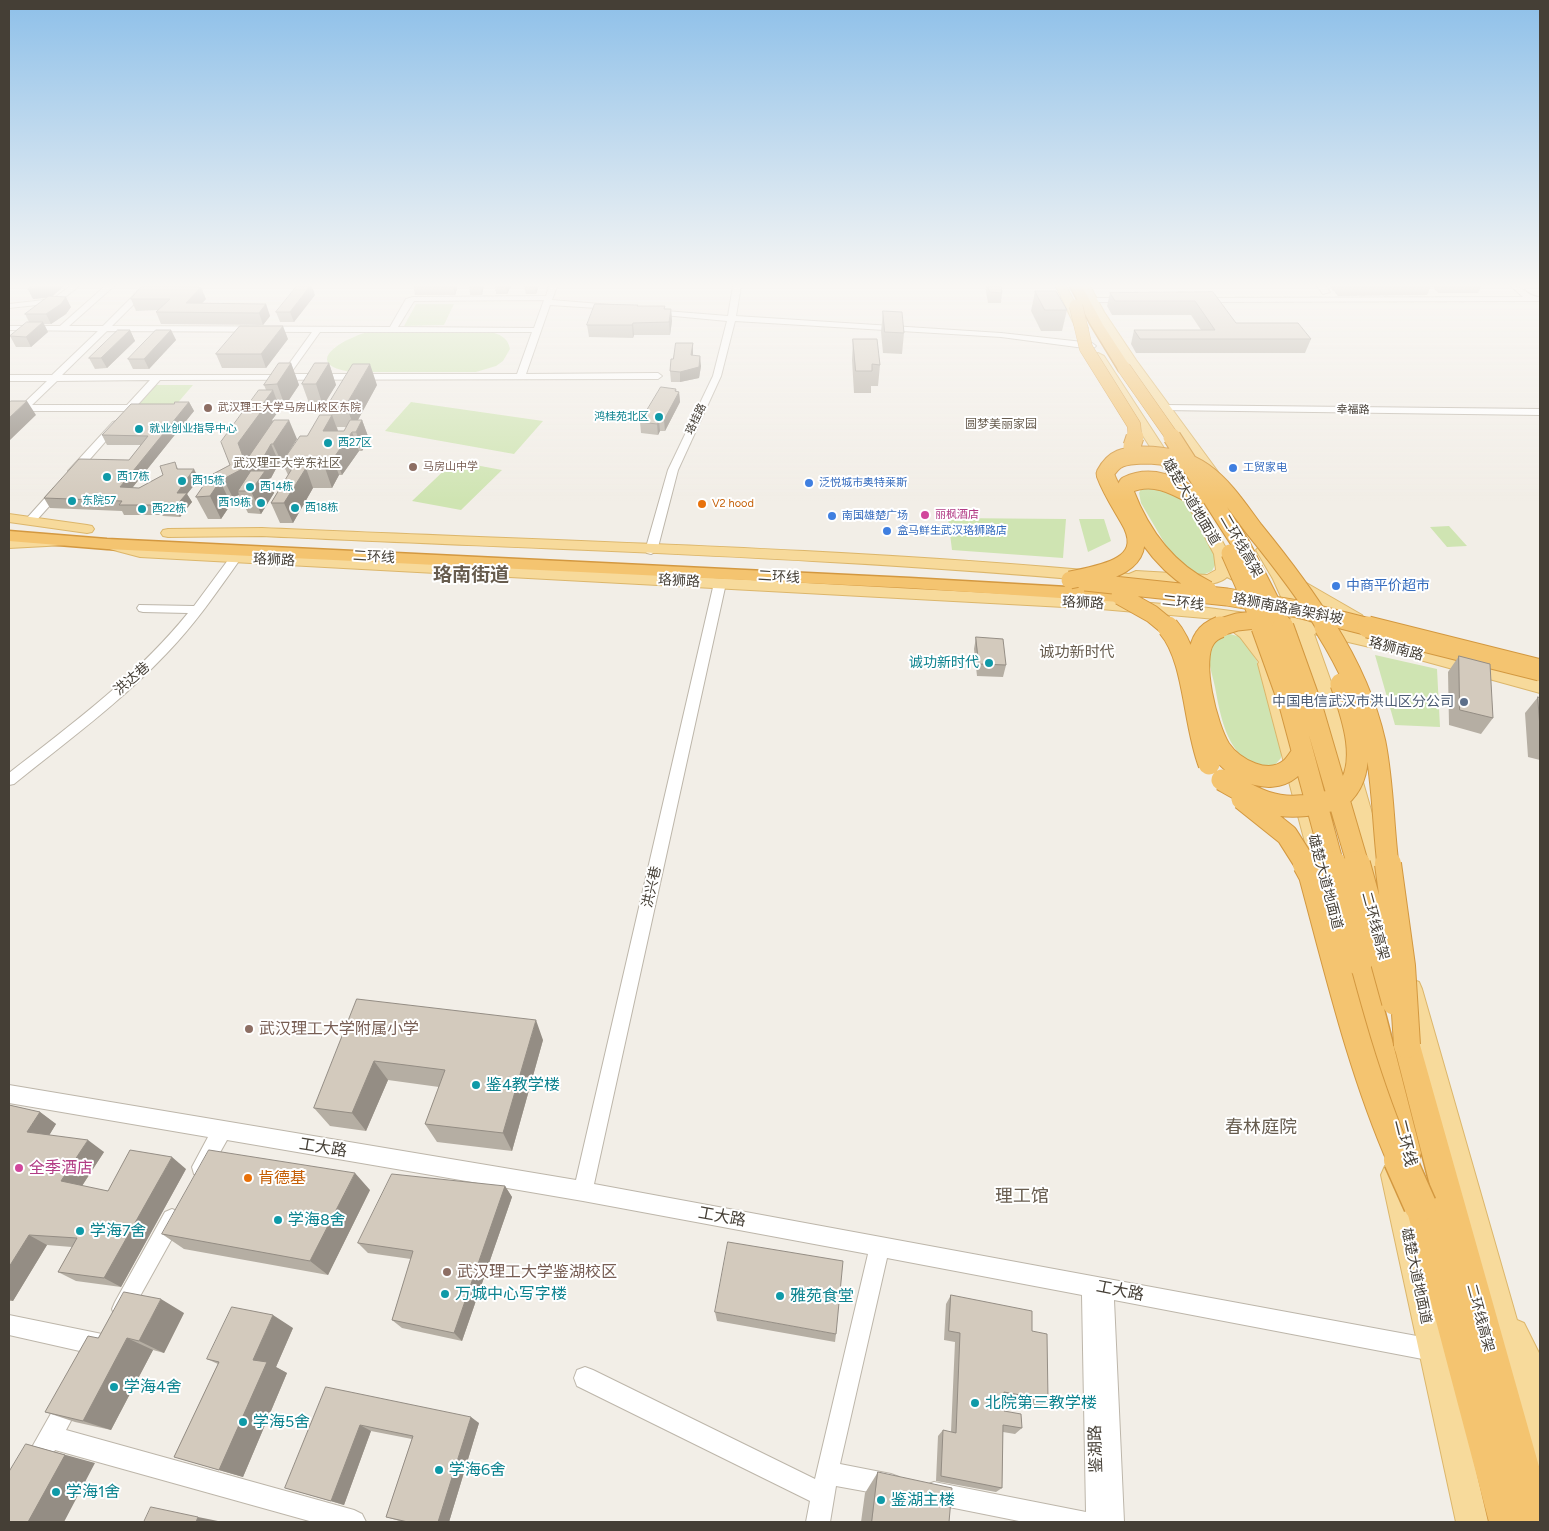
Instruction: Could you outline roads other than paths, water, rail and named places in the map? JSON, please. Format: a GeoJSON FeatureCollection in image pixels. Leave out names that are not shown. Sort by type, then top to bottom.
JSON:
{"type":"FeatureCollection","features":[{"type":"Feature","properties":{"kind":"highway"},"geometry":{"type":"LineString","coordinates":[[1070,580],[1105,572],[1130,561],[1135,554],[1137,537],[1134,528],[1109,487],[1105,474],[1110,464],[1132,446],[1136,435],[1134,425],[1092,357]]}},
{"type":"Feature","properties":{"kind":"highway"},"geometry":{"type":"LineString","coordinates":[[1111,357],[1205,498],[1290,592],[1317,632],[1340,680],[1348,703],[1356,753],[1355,770],[1351,783],[1343,794],[1329,801],[1310,806],[1291,806],[1264,802],[1222,780]]}},
{"type":"Feature","properties":{"kind":"highway"},"geometry":{"type":"LineString","coordinates":[[1113,357],[1119,369]]}},
{"type":"Feature","properties":{"kind":"highway"},"geometry":{"type":"LineString","coordinates":[[1114,461],[1136,456],[1154,455],[1186,460],[1201,467],[1218,483],[1295,580],[1326,625],[1348,667],[1367,714],[1374,742],[1385,842],[1403,967],[1407,1045]]}},
{"type":"Feature","properties":{"kind":"highway"},"geometry":{"type":"LineString","coordinates":[[1205,498],[1155,479],[1134,481],[1127,485],[1125,492],[1167,564],[1190,582],[1234,595]]}},
{"type":"Feature","properties":{"kind":"highway","name":"二环线"},"geometry":{"type":"LineString","coordinates":[[1205,498],[1218,532],[1239,570],[1256,609],[1290,705],[1359,962],[1420,1204],[1507,1522]]}},
{"type":"Feature","properties":{"kind":"highway","name":"二环线高架"},"geometry":{"type":"LineString","coordinates":[[1205,498],[1248,556],[1276,610],[1312,707],[1363,882],[1506,1416],[1538,1522]]}},
{"type":"Feature","properties":{"kind":"highway","name":"二环线"},"geometry":{"type":"LineString","coordinates":[[9,525],[910,577]]}},
{"type":"Feature","properties":{"kind":"highway","name":"二环线"},"geometry":{"type":"LineString","coordinates":[[9,536],[62,542],[1121,587],[1231,608],[1296,616],[1540,678]]}},
{"type":"Feature","properties":{"kind":"highway","name":"珞狮南路高架斜坡"},"geometry":{"type":"LineString","coordinates":[[910,577],[1070,580],[1234,595],[1328,615],[1540,670]]}},
{"type":"Feature","properties":{"kind":"highway"},"geometry":{"type":"LineString","coordinates":[[1121,587],[1166,625],[1181,646],[1190,683],[1201,748],[1209,764],[1222,780],[1242,799],[1287,835],[1300,852],[1312,875],[1342,989],[1384,1122],[1420,1204]]}},
{"type":"Feature","properties":{"kind":"highway"},"geometry":{"type":"LineString","coordinates":[[1296,616],[1222,626],[1205,637],[1198,660],[1210,727],[1220,749],[1232,763],[1251,774],[1277,776],[1289,770],[1304,758]]}},
{"type":"Feature","properties":{"kind":"main road","name":"雄楚大道地面道"},"geometry":{"type":"LineString","coordinates":[[1099,357],[1217,544],[1234,595],[1250,618],[1265,658],[1352,984],[1472,1522]]}},
{"type":"Feature","properties":{"kind":"main road"},"geometry":{"type":"LineString","coordinates":[[1131,357],[1206,464],[1274,566],[1324,684],[1345,744],[1496,1298],[1533,1375],[1540,1452]]}},
{"type":"Feature","properties":{"kind":"main road"},"geometry":{"type":"LineString","coordinates":[[9,518],[87,529]]}},
{"type":"Feature","properties":{"kind":"main road","name":"珞狮路"},"geometry":{"type":"LineString","coordinates":[[168,533],[262,532],[907,561],[1024,569],[1121,587],[1234,595],[1296,616]]}},
{"type":"Feature","properties":{"kind":"main road"},"geometry":{"type":"LineString","coordinates":[[9,544],[62,542]]}},
{"type":"Feature","properties":{"kind":"main road","name":"珞狮路"},"geometry":{"type":"LineString","coordinates":[[107,544],[140,552],[1101,604],[1250,618]]}},
{"type":"Feature","properties":{"kind":"main road"},"geometry":{"type":"LineString","coordinates":[[1121,587],[1150,575],[1198,580],[1218,577],[1224,571],[1217,544]]}},
{"type":"Feature","properties":{"kind":"main road"},"geometry":{"type":"LineString","coordinates":[[1274,566],[1311,594],[1356,619]]}},
{"type":"Feature","properties":{"kind":"main road"},"geometry":{"type":"LineString","coordinates":[[1210,613],[1239,627],[1251,638],[1265,658]]}},
{"type":"Feature","properties":{"kind":"main road","name":"珞狮南路"},"geometry":{"type":"LineString","coordinates":[[1250,618],[1296,616],[1356,619],[1540,665]]}},
{"type":"Feature","properties":{"kind":"main road","name":"珞狮南路"},"geometry":{"type":"LineString","coordinates":[[1296,616],[1387,646],[1540,687]]}},
{"type":"Feature","properties":{"kind":"main road"},"geometry":{"type":"LineString","coordinates":[[1324,684],[1327,671],[1334,660],[1348,652],[1387,646]]}},
{"type":"Feature","properties":{"kind":"street"},"geometry":{"type":"LineString","coordinates":[[24,408],[76,357]]}},
{"type":"Feature","properties":{"kind":"street"},"geometry":{"type":"LineString","coordinates":[[284,377],[298,357]]}},
{"type":"Feature","properties":{"kind":"street"},"geometry":{"type":"LineString","coordinates":[[520,377],[527,357]]}},
{"type":"Feature","properties":{"kind":"street","name":"珞桂路"},"geometry":{"type":"LineString","coordinates":[[652,551],[674,470],[692,426],[717,376],[721,357]]}},
{"type":"Feature","properties":{"kind":"street"},"geometry":{"type":"LineString","coordinates":[[9,378],[658,376]]}},
{"type":"Feature","properties":{"kind":"street"},"geometry":{"type":"LineString","coordinates":[[31,520],[157,378]]}},
{"type":"Feature","properties":{"kind":"street"},"geometry":{"type":"LineString","coordinates":[[9,408],[130,408]]}},
{"type":"Feature","properties":{"kind":"street","name":"幸福路"},"geometry":{"type":"LineString","coordinates":[[1165,408],[1540,412]]}},
{"type":"Feature","properties":{"kind":"street","name":"洪达巷"},"geometry":{"type":"LineString","coordinates":[[9,780],[98,709],[152,661],[198,610],[236,558]]}},
{"type":"Feature","properties":{"kind":"street","name":"洪兴巷"},"geometry":{"type":"LineString","coordinates":[[583,1191],[720,583]]}},
{"type":"Feature","properties":{"kind":"street"},"geometry":{"type":"LineString","coordinates":[[143,608],[198,610]]}},
{"type":"Feature","properties":{"kind":"street","name":"工大路"},"geometry":{"type":"LineString","coordinates":[[9,1094],[583,1191],[1433,1350]]}},
{"type":"Feature","properties":{"kind":"street"},"geometry":{"type":"LineString","coordinates":[[9,1325],[97,1354],[222,1131]]}},
{"type":"Feature","properties":{"kind":"street"},"geometry":{"type":"LineString","coordinates":[[818,1522],[823,1486],[880,1246]]}},
{"type":"Feature","properties":{"kind":"street","name":"鉴湖路"},"geometry":{"type":"LineString","coordinates":[[1098,1287],[1098,1522]]}},
{"type":"Feature","properties":{"kind":"street","name":"鉴湖路"},"geometry":{"type":"LineString","coordinates":[[1098,1287],[1112,1522]]}},
{"type":"Feature","properties":{"kind":"street"},"geometry":{"type":"LineString","coordinates":[[585,1378],[823,1486],[1082,1522]]}},
{"type":"Feature","properties":{"kind":"street"},"geometry":{"type":"LineString","coordinates":[[25,1482],[78,1387]]}},
{"type":"Feature","properties":{"kind":"street"},"geometry":{"type":"LineString","coordinates":[[50,1438],[354,1522]]}},
{"type":"Feature","properties":{"kind":"street"},"geometry":{"type":"LineString","coordinates":[[808,1522],[823,1486]]}},
{"type":"Feature","properties":{"kind":"place","name":"武汉理工大学马房山校区东院"},"geometry":{"type":"Point","coordinates":[208,408]}},
{"type":"Feature","properties":{"kind":"place","name":"鸿桂苑北区"},"geometry":{"type":"Point","coordinates":[659,417]}},
{"type":"Feature","properties":{"kind":"place","name":"就业创业指导中心"},"geometry":{"type":"Point","coordinates":[139,429]}},
{"type":"Feature","properties":{"kind":"place","name":"西27区"},"geometry":{"type":"Point","coordinates":[328,443]}},
{"type":"Feature","properties":{"kind":"place","name":"马房山中学"},"geometry":{"type":"Point","coordinates":[413,467]}},
{"type":"Feature","properties":{"kind":"place","name":"工贸家电"},"geometry":{"type":"Point","coordinates":[1233,468]}},
{"type":"Feature","properties":{"kind":"place","name":"西17栋"},"geometry":{"type":"Point","coordinates":[107,477]}},
{"type":"Feature","properties":{"kind":"place","name":"西15栋"},"geometry":{"type":"Point","coordinates":[182,481]}},
{"type":"Feature","properties":{"kind":"place","name":"泛悦城市奥特莱斯"},"geometry":{"type":"Point","coordinates":[809,483]}},
{"type":"Feature","properties":{"kind":"place","name":"西14栋"},"geometry":{"type":"Point","coordinates":[250,487]}},
{"type":"Feature","properties":{"kind":"place","name":"东院57"},"geometry":{"type":"Point","coordinates":[72,501]}},
{"type":"Feature","properties":{"kind":"place","name":"西19栋"},"geometry":{"type":"Point","coordinates":[261,503]}},
{"type":"Feature","properties":{"kind":"place","name":"V2 hood"},"geometry":{"type":"Point","coordinates":[702,504]}},
{"type":"Feature","properties":{"kind":"place","name":"西18栋"},"geometry":{"type":"Point","coordinates":[295,508]}},
{"type":"Feature","properties":{"kind":"place","name":"西22栋"},"geometry":{"type":"Point","coordinates":[142,509]}},
{"type":"Feature","properties":{"kind":"place","name":"丽枫酒店"},"geometry":{"type":"Point","coordinates":[925,515]}},
{"type":"Feature","properties":{"kind":"place","name":"南国雄楚广场"},"geometry":{"type":"Point","coordinates":[832,516]}},
{"type":"Feature","properties":{"kind":"place","name":"盒马鲜生武汉珞狮路店"},"geometry":{"type":"Point","coordinates":[887,531]}},
{"type":"Feature","properties":{"kind":"place","name":"中商平价超市"},"geometry":{"type":"Point","coordinates":[1336,586]}},
{"type":"Feature","properties":{"kind":"place","name":"诚功新时代"},"geometry":{"type":"Point","coordinates":[989,663]}},
{"type":"Feature","properties":{"kind":"place","name":"中国电信武汉市洪山区分公司"},"geometry":{"type":"Point","coordinates":[1464,702]}},
{"type":"Feature","properties":{"kind":"place","name":"武汉理工大学附属小学"},"geometry":{"type":"Point","coordinates":[249,1029]}},
{"type":"Feature","properties":{"kind":"place","name":"鉴4教学楼"},"geometry":{"type":"Point","coordinates":[476,1085]}},
{"type":"Feature","properties":{"kind":"place","name":"全季酒店"},"geometry":{"type":"Point","coordinates":[19,1168]}},
{"type":"Feature","properties":{"kind":"place","name":"肯德基"},"geometry":{"type":"Point","coordinates":[248,1178]}},
{"type":"Feature","properties":{"kind":"place","name":"学海8舍"},"geometry":{"type":"Point","coordinates":[278,1220]}},
{"type":"Feature","properties":{"kind":"place","name":"学海7舍"},"geometry":{"type":"Point","coordinates":[80,1231]}},
{"type":"Feature","properties":{"kind":"place","name":"武汉理工大学鉴湖校区"},"geometry":{"type":"Point","coordinates":[447,1272]}},
{"type":"Feature","properties":{"kind":"place","name":"万城中心写字楼"},"geometry":{"type":"Point","coordinates":[445,1294]}},
{"type":"Feature","properties":{"kind":"place","name":"雅苑食堂"},"geometry":{"type":"Point","coordinates":[780,1296]}},
{"type":"Feature","properties":{"kind":"place","name":"学海4舍"},"geometry":{"type":"Point","coordinates":[114,1387]}},
{"type":"Feature","properties":{"kind":"place","name":"北院第三教学楼"},"geometry":{"type":"Point","coordinates":[975,1403]}},
{"type":"Feature","properties":{"kind":"place","name":"学海5舍"},"geometry":{"type":"Point","coordinates":[243,1422]}},
{"type":"Feature","properties":{"kind":"place","name":"学海6舍"},"geometry":{"type":"Point","coordinates":[439,1470]}},
{"type":"Feature","properties":{"kind":"place","name":"学海1舍"},"geometry":{"type":"Point","coordinates":[56,1492]}},
{"type":"Feature","properties":{"kind":"place","name":"鉴湖主楼"},"geometry":{"type":"Point","coordinates":[881,1500]}},
{"type":"Feature","properties":{"kind":"district","name":"圆梦美丽家园"},"geometry":{"type":"Point","coordinates":[1001,424]}},
{"type":"Feature","properties":{"kind":"district","name":"武汉理工大学东社区"},"geometry":{"type":"Point","coordinates":[287,463]}},
{"type":"Feature","properties":{"kind":"district","name":"珞南街道"},"geometry":{"type":"Point","coordinates":[471,575]}},
{"type":"Feature","properties":{"kind":"district","name":"诚功新时代"},"geometry":{"type":"Point","coordinates":[1077,653]}},
{"type":"Feature","properties":{"kind":"district","name":"春林庭院"},"geometry":{"type":"Point","coordinates":[1261,1128]}},
{"type":"Feature","properties":{"kind":"district","name":"理工馆"},"geometry":{"type":"Point","coordinates":[1022,1197]}}]}
